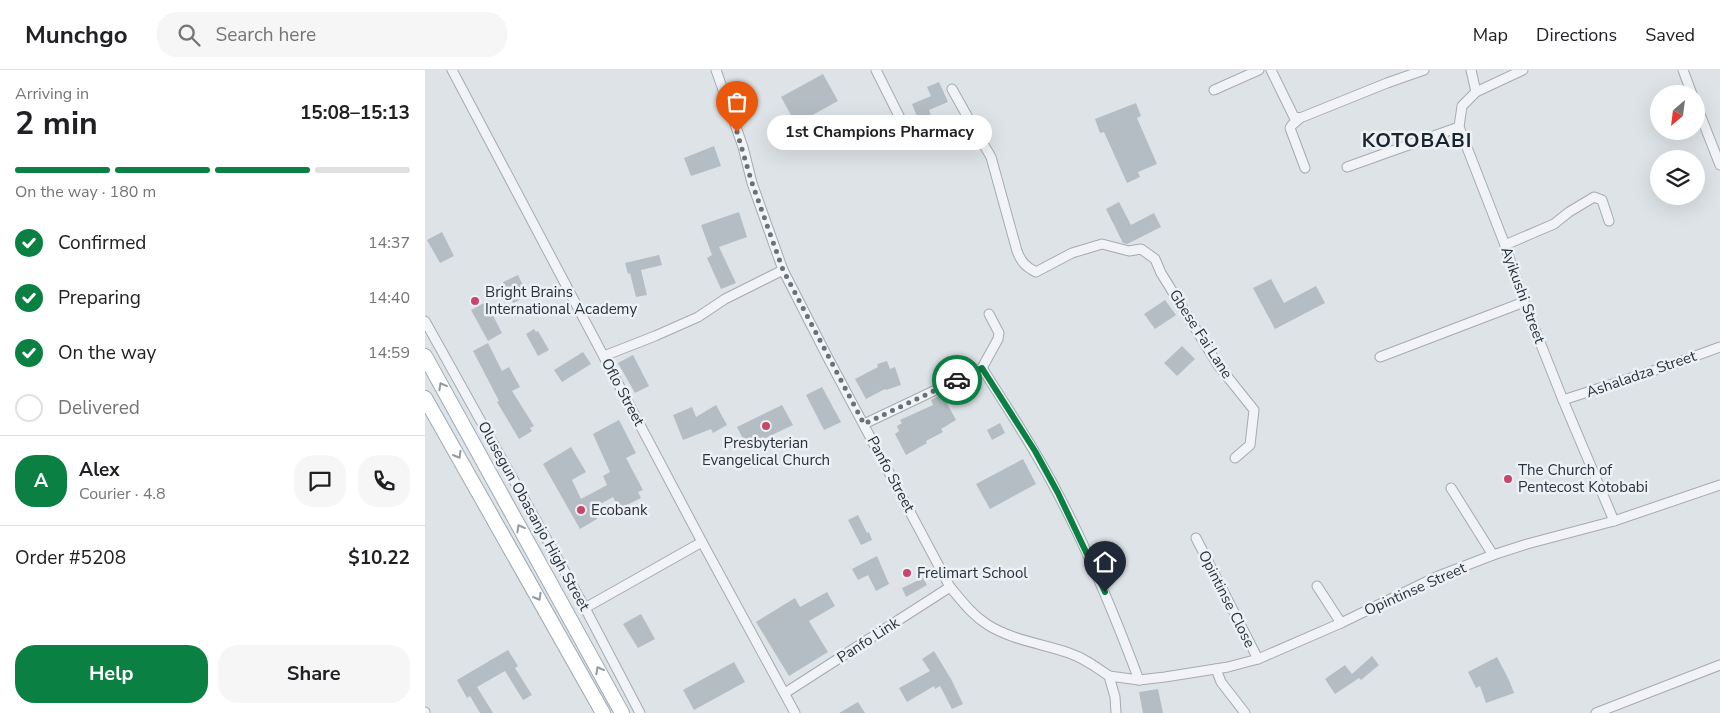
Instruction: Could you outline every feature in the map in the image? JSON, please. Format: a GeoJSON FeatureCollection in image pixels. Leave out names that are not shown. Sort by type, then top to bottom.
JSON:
{"type":"FeatureCollection","features":[{"type":"Feature","properties":{"kind":"main road","name":"Olusegun Obasanjo High Street"},"geometry":{"type":"LineString","coordinates":[[425,356],[622,713]]}},
{"type":"Feature","properties":{"kind":"main road"},"geometry":{"type":"LineString","coordinates":[[425,398],[603,713]]}},
{"type":"Feature","properties":{"kind":"street","name":"Oflo Street"},"geometry":{"type":"LineString","coordinates":[[452,70],[702,542],[795,713]]}},
{"type":"Feature","properties":{"kind":"street","name":"Panfo Street"},"geometry":{"type":"LineString","coordinates":[[716,70],[743,147],[752,183],[783,270],[951,587],[971,613],[989,626],[1028,641],[1070,653],[1090,663],[1109,676]]}},
{"type":"Feature","properties":{"kind":"street"},"geometry":{"type":"LineString","coordinates":[[876,70],[910,138],[919,143],[971,123],[952,89]]}},
{"type":"Feature","properties":{"kind":"street"},"geometry":{"type":"LineString","coordinates":[[1214,90],[1259,70]]}},
{"type":"Feature","properties":{"kind":"street"},"geometry":{"type":"LineString","coordinates":[[1271,70],[1294,117],[1301,118]]}},
{"type":"Feature","properties":{"kind":"street"},"geometry":{"type":"LineString","coordinates":[[1305,168],[1290,128],[1292,125],[1301,118],[1424,70]]}},
{"type":"Feature","properties":{"kind":"street"},"geometry":{"type":"LineString","coordinates":[[1471,70],[1476,92]]}},
{"type":"Feature","properties":{"kind":"street"},"geometry":{"type":"LineString","coordinates":[[1347,167],[1459,127],[1462,106],[1476,92],[1523,70]]}},
{"type":"Feature","properties":{"kind":"street"},"geometry":{"type":"LineString","coordinates":[[1683,70],[1689,85]]}},
{"type":"Feature","properties":{"kind":"street","name":"Gbese Fai Lane"},"geometry":{"type":"LineString","coordinates":[[971,123],[991,157],[1017,251],[1020,260],[1028,268],[1036,272],[1072,253],[1102,244],[1129,250],[1141,248],[1155,259],[1161,273],[1218,365],[1254,410],[1250,445],[1235,458]]}},
{"type":"Feature","properties":{"kind":"street","name":"Ayikushi Street"},"geometry":{"type":"LineString","coordinates":[[1459,127],[1505,245],[1524,302],[1614,521]]}},
{"type":"Feature","properties":{"kind":"street"},"geometry":{"type":"LineString","coordinates":[[1705,127],[1720,165]]}},
{"type":"Feature","properties":{"kind":"street"},"geometry":{"type":"LineString","coordinates":[[1505,245],[1554,224],[1569,212],[1594,197],[1602,200],[1609,220]]}},
{"type":"Feature","properties":{"kind":"street"},"geometry":{"type":"LineString","coordinates":[[604,356],[655,336],[698,316],[734,294],[783,270]]}},
{"type":"Feature","properties":{"kind":"street"},"geometry":{"type":"LineString","coordinates":[[1380,357],[1524,302]]}},
{"type":"Feature","properties":{"kind":"street"},"geometry":{"type":"LineString","coordinates":[[864,424],[982,368],[998,339],[999,332],[989,314]]}},
{"type":"Feature","properties":{"kind":"street","name":"Olusegun Obasanjo High Street"},"geometry":{"type":"LineString","coordinates":[[425,321],[585,608],[640,713]]}},
{"type":"Feature","properties":{"kind":"street","name":"Ashaladza Street"},"geometry":{"type":"LineString","coordinates":[[1563,400],[1720,347]]}},
{"type":"Feature","properties":{"kind":"street"},"geometry":{"type":"LineString","coordinates":[[982,368],[1035,451],[1058,493],[1113,609],[1139,680]]}},
{"type":"Feature","properties":{"kind":"street","name":"Opintinse Street"},"geometry":{"type":"LineString","coordinates":[[1109,676],[1139,680],[1216,669],[1258,659],[1341,623],[1436,577],[1493,555],[1614,521],[1720,485]]}},
{"type":"Feature","properties":{"kind":"street"},"geometry":{"type":"LineString","coordinates":[[1451,488],[1493,555]]}},
{"type":"Feature","properties":{"kind":"street","name":"Opintinse Close"},"geometry":{"type":"LineString","coordinates":[[1196,538],[1258,659]]}},
{"type":"Feature","properties":{"kind":"street"},"geometry":{"type":"LineString","coordinates":[[585,608],[702,542]]}},
{"type":"Feature","properties":{"kind":"street"},"geometry":{"type":"LineString","coordinates":[[1317,586],[1341,623]]}},
{"type":"Feature","properties":{"kind":"street","name":"Panfo Link"},"geometry":{"type":"LineString","coordinates":[[785,693],[951,587]]}},
{"type":"Feature","properties":{"kind":"street"},"geometry":{"type":"LineString","coordinates":[[1596,713],[1720,666]]}},
{"type":"Feature","properties":{"kind":"street"},"geometry":{"type":"LineString","coordinates":[[1216,669],[1221,682],[1245,713]]}},
{"type":"Feature","properties":{"kind":"street"},"geometry":{"type":"LineString","coordinates":[[1109,676],[1117,713]]}},
{"type":"Feature","properties":{"kind":"building"},"geometry":{"type":"Polygon","coordinates":[[[823,74],[838,101],[796,124],[781,97],[823,74]]]}},
{"type":"Feature","properties":{"kind":"building"},"geometry":{"type":"Polygon","coordinates":[[[939,82],[948,102],[929,110],[933,121],[921,126],[912,104],[931,96],[927,87],[939,82]]]}},
{"type":"Feature","properties":{"kind":"building"},"geometry":{"type":"Polygon","coordinates":[[[1136,103],[1141,116],[1137,118],[1157,164],[1138,172],[1140,177],[1127,183],[1104,132],[1100,133],[1095,119],[1136,103]]]}},
{"type":"Feature","properties":{"kind":"building"},"geometry":{"type":"Polygon","coordinates":[[[714,146],[721,166],[691,176],[684,158],[714,146]]]}},
{"type":"Feature","properties":{"kind":"building"},"geometry":{"type":"Polygon","coordinates":[[[1119,202],[1131,225],[1154,213],[1161,227],[1127,244],[1123,243],[1106,209],[1119,202]]]}},
{"type":"Feature","properties":{"kind":"building"},"geometry":{"type":"Polygon","coordinates":[[[739,212],[747,237],[719,247],[736,283],[721,289],[707,258],[712,255],[701,225],[739,212]]]}},
{"type":"Feature","properties":{"kind":"building"},"geometry":{"type":"Polygon","coordinates":[[[442,232],[454,256],[440,263],[427,240],[442,232]]]}},
{"type":"Feature","properties":{"kind":"building"},"geometry":{"type":"Polygon","coordinates":[[[659,255],[662,265],[641,270],[647,295],[636,297],[630,273],[628,274],[625,263],[659,255]]]}},
{"type":"Feature","properties":{"kind":"building"},"geometry":{"type":"Polygon","coordinates":[[[518,275],[528,296],[513,303],[503,282],[518,275]]]}},
{"type":"Feature","properties":{"kind":"building"},"geometry":{"type":"Polygon","coordinates":[[[1271,279],[1284,303],[1316,286],[1325,303],[1275,329],[1253,288],[1271,279]]]}},
{"type":"Feature","properties":{"kind":"building"},"geometry":{"type":"Polygon","coordinates":[[[1165,300],[1176,315],[1155,329],[1144,314],[1165,300]]]}},
{"type":"Feature","properties":{"kind":"building"},"geometry":{"type":"Polygon","coordinates":[[[486,302],[502,333],[488,341],[471,310],[486,302]]]}},
{"type":"Feature","properties":{"kind":"building"},"geometry":{"type":"Polygon","coordinates":[[[534,329],[536,332],[538,331],[549,350],[538,356],[526,334],[534,329]]]}},
{"type":"Feature","properties":{"kind":"building"},"geometry":{"type":"Polygon","coordinates":[[[488,343],[502,371],[509,367],[520,387],[512,391],[534,426],[530,428],[532,431],[519,439],[497,402],[499,401],[473,351],[488,343]]]}},
{"type":"Feature","properties":{"kind":"building"},"geometry":{"type":"Polygon","coordinates":[[[1182,346],[1195,359],[1177,376],[1164,363],[1182,346]]]}},
{"type":"Feature","properties":{"kind":"building"},"geometry":{"type":"Polygon","coordinates":[[[583,352],[591,364],[562,382],[554,370],[583,352]]]}},
{"type":"Feature","properties":{"kind":"building"},"geometry":{"type":"Polygon","coordinates":[[[633,355],[649,386],[635,393],[618,363],[633,355]]]}},
{"type":"Feature","properties":{"kind":"building"},"geometry":{"type":"Polygon","coordinates":[[[887,361],[890,369],[895,367],[901,385],[885,389],[866,399],[855,379],[878,367],[877,364],[887,361]]]}},
{"type":"Feature","properties":{"kind":"building"},"geometry":{"type":"Polygon","coordinates":[[[822,387],[841,422],[824,430],[806,395],[822,387]]]}},
{"type":"Feature","properties":{"kind":"building"},"geometry":{"type":"Polygon","coordinates":[[[942,394],[956,420],[941,429],[943,432],[906,455],[895,434],[899,431],[897,426],[902,423],[900,420],[933,405],[931,400],[942,394]]]}},
{"type":"Feature","properties":{"kind":"building"},"geometry":{"type":"Polygon","coordinates":[[[716,405],[727,425],[713,433],[711,429],[683,440],[673,415],[692,407],[696,417],[716,405]]]}},
{"type":"Feature","properties":{"kind":"building"},"geometry":{"type":"Polygon","coordinates":[[[782,405],[793,425],[747,447],[737,427],[782,405]]]}},
{"type":"Feature","properties":{"kind":"building"},"geometry":{"type":"Polygon","coordinates":[[[619,420],[636,453],[626,458],[643,490],[638,492],[641,498],[619,509],[613,497],[591,509],[597,519],[580,529],[543,464],[571,447],[586,472],[572,480],[581,499],[607,485],[603,476],[610,472],[593,434],[619,420]]]}},
{"type":"Feature","properties":{"kind":"building"},"geometry":{"type":"Polygon","coordinates":[[[1000,423],[1005,433],[992,440],[987,430],[1000,423]]]}},
{"type":"Feature","properties":{"kind":"building"},"geometry":{"type":"Polygon","coordinates":[[[1023,459],[1036,484],[990,509],[976,484],[1023,459]]]}},
{"type":"Feature","properties":{"kind":"building"},"geometry":{"type":"Polygon","coordinates":[[[858,515],[872,540],[861,545],[848,520],[858,515]]]}},
{"type":"Feature","properties":{"kind":"building"},"geometry":{"type":"Polygon","coordinates":[[[877,556],[889,584],[876,591],[868,575],[858,580],[852,569],[877,556]]]}},
{"type":"Feature","properties":{"kind":"building"},"geometry":{"type":"Polygon","coordinates":[[[923,578],[927,585],[906,597],[902,588],[923,578]]]}},
{"type":"Feature","properties":{"kind":"building"},"geometry":{"type":"Polygon","coordinates":[[[827,592],[835,606],[809,621],[828,652],[789,676],[756,622],[795,598],[800,607],[827,592]]]}},
{"type":"Feature","properties":{"kind":"building"},"geometry":{"type":"Polygon","coordinates":[[[641,614],[655,639],[638,648],[623,624],[641,614]]]}},
{"type":"Feature","properties":{"kind":"building"},"geometry":{"type":"Polygon","coordinates":[[[508,650],[518,666],[515,668],[532,695],[523,700],[505,671],[477,687],[493,713],[480,713],[470,696],[467,698],[457,680],[508,650]]]}},
{"type":"Feature","properties":{"kind":"building"},"geometry":{"type":"Polygon","coordinates":[[[934,651],[963,704],[952,709],[940,686],[935,689],[934,686],[907,702],[899,688],[930,671],[922,659],[934,651]]]}},
{"type":"Feature","properties":{"kind":"building"},"geometry":{"type":"Polygon","coordinates":[[[1372,656],[1379,665],[1361,680],[1359,678],[1335,694],[1325,679],[1345,665],[1352,674],[1372,656]]]}},
{"type":"Feature","properties":{"kind":"building"},"geometry":{"type":"Polygon","coordinates":[[[1497,657],[1514,693],[1486,703],[1480,686],[1476,688],[1468,672],[1497,657]]]}},
{"type":"Feature","properties":{"kind":"building"},"geometry":{"type":"Polygon","coordinates":[[[734,662],[745,682],[694,710],[683,690],[734,662]]]}},
{"type":"Feature","properties":{"kind":"building"},"geometry":{"type":"Polygon","coordinates":[[[1158,689],[1163,713],[1143,713],[1139,692],[1158,689]]]}},
{"type":"Feature","properties":{"kind":"building"},"geometry":{"type":"Polygon","coordinates":[[[858,702],[865,713],[839,713],[858,702]]]}},
{"type":"Feature","properties":{"kind":"way so far"},"geometry":{"type":"LineString","coordinates":[[737,132],[743,147],[752,183],[783,270],[864,424],[957,380]]}},
{"type":"Feature","properties":{"kind":"place","name":"1st Champions Pharmacy"},"geometry":{"type":"Point","coordinates":[737,132]}},
{"type":"Feature","properties":{"kind":"place","name":"Bright Brains International Academy"},"geometry":{"type":"Point","coordinates":[475,301]}},
{"type":"Feature","properties":{"kind":"place","name":"Presbyterian Evangelical Church"},"geometry":{"type":"Point","coordinates":[766,426]}},
{"type":"Feature","properties":{"kind":"place","name":"The Church of Pentecost Kotobabi"},"geometry":{"type":"Point","coordinates":[1508,479]}},
{"type":"Feature","properties":{"kind":"place","name":"Ecobank"},"geometry":{"type":"Point","coordinates":[581,510]}},
{"type":"Feature","properties":{"kind":"place","name":"Frelimart School"},"geometry":{"type":"Point","coordinates":[907,573]}},
{"type":"Feature","properties":{"kind":"district","name":"KOTOBABI"},"geometry":{"type":"Point","coordinates":[1417,140]}},
{"type":"Feature","properties":{"kind":"route"},"geometry":{"type":"LineString","coordinates":[[957,380],[982,368],[1035,451],[1058,493],[1105,592]]}}]}
